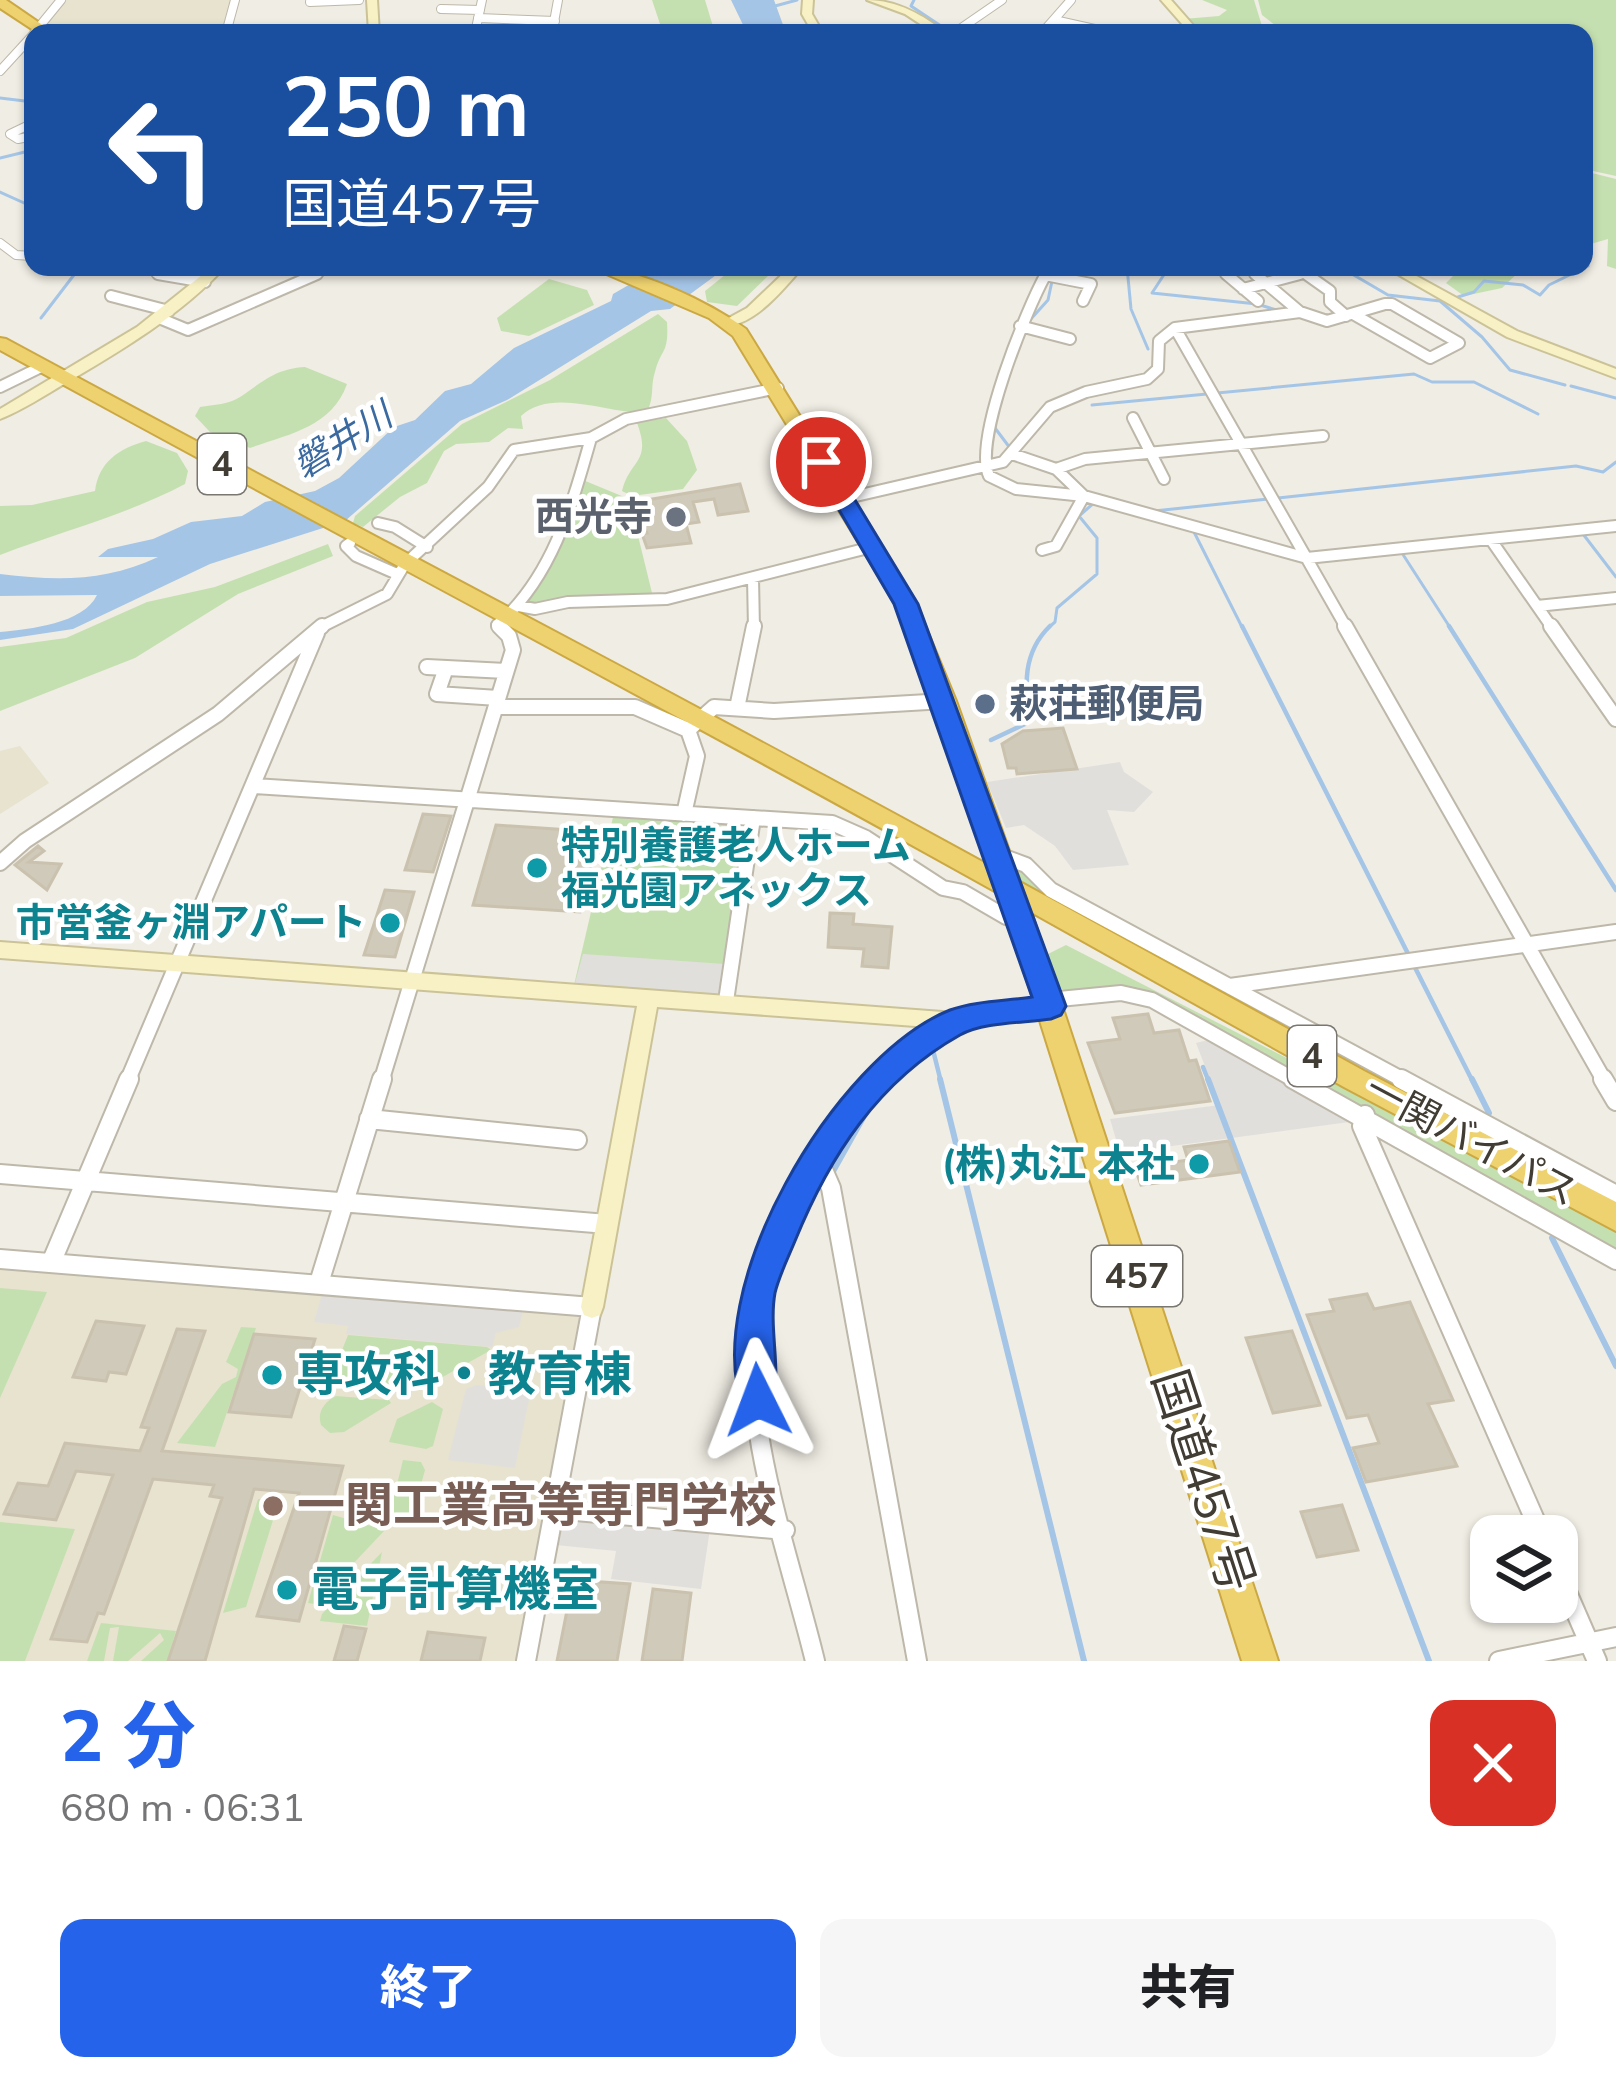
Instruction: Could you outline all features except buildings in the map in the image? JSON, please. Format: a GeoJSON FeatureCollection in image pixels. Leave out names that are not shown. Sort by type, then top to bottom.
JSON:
{"type":"FeatureCollection","features":[{"type":"Feature","properties":{"kind":"highway"},"geometry":{"type":"LineString","coordinates":[[0,2],[28,24]]}},
{"type":"Feature","properties":{"kind":"highway"},"geometry":{"type":"LineString","coordinates":[[621,276],[730,323]]}},
{"type":"Feature","properties":{"kind":"highway","name":"国道457号"},"geometry":{"type":"LineString","coordinates":[[730,323],[751,345],[778,388],[906,604],[1037,964],[1260,1661]]}},
{"type":"Feature","properties":{"kind":"highway","name":"一関バイパス"},"geometry":{"type":"LineString","coordinates":[[0,333],[411,560],[465,596],[513,611],[692,724],[970,874],[1016,904],[1616,1217]]}},
{"type":"Feature","properties":{"kind":"highway","name":"一関バイパス"},"geometry":{"type":"LineString","coordinates":[[0,343],[43,366],[70,374]]}},
{"type":"Feature","properties":{"kind":"highway"},"geometry":{"type":"LineString","coordinates":[[1037,964],[1042,950],[1054,940],[1084,943],[1354,1079]]}},
{"type":"Feature","properties":{"kind":"street"},"geometry":{"type":"LineString","coordinates":[[310,2],[359,0]]}},
{"type":"Feature","properties":{"kind":"street"},"geometry":{"type":"LineString","coordinates":[[554,24],[558,0]]}},
{"type":"Feature","properties":{"kind":"street"},"geometry":{"type":"LineString","coordinates":[[872,0],[908,12],[924,24]]}},
{"type":"Feature","properties":{"kind":"street"},"geometry":{"type":"LineString","coordinates":[[982,0],[999,2]]}},
{"type":"Feature","properties":{"kind":"street"},"geometry":{"type":"LineString","coordinates":[[1050,24],[1071,0]]}},
{"type":"Feature","properties":{"kind":"street"},"geometry":{"type":"LineString","coordinates":[[1166,0],[1188,24]]}},
{"type":"Feature","properties":{"kind":"street"},"geometry":{"type":"LineString","coordinates":[[967,24],[999,2]]}},
{"type":"Feature","properties":{"kind":"street"},"geometry":{"type":"LineString","coordinates":[[441,9],[480,9],[555,20]]}},
{"type":"Feature","properties":{"kind":"street"},"geometry":{"type":"LineString","coordinates":[[1054,20],[1072,24]]}},
{"type":"Feature","properties":{"kind":"street"},"geometry":{"type":"LineString","coordinates":[[0,71],[24,46]]}},
{"type":"Feature","properties":{"kind":"street"},"geometry":{"type":"LineString","coordinates":[[24,127],[10,134],[24,138]]}},
{"type":"Feature","properties":{"kind":"street"},"geometry":{"type":"LineString","coordinates":[[174,276],[205,281]]}},
{"type":"Feature","properties":{"kind":"street"},"geometry":{"type":"LineString","coordinates":[[0,415],[164,315],[210,276]]}},
{"type":"Feature","properties":{"kind":"street"},"geometry":{"type":"LineString","coordinates":[[112,296],[164,315],[188,330],[311,276]]}},
{"type":"Feature","properties":{"kind":"street"},"geometry":{"type":"LineString","coordinates":[[730,323],[752,311],[788,276]]}},
{"type":"Feature","properties":{"kind":"street"},"geometry":{"type":"LineString","coordinates":[[1045,276],[1020,326],[1005,384],[987,425],[989,476],[1016,489],[1084,496],[1307,559],[1616,526]]}},
{"type":"Feature","properties":{"kind":"street"},"geometry":{"type":"LineString","coordinates":[[1064,276],[1091,284],[1083,301]]}},
{"type":"Feature","properties":{"kind":"street"},"geometry":{"type":"LineString","coordinates":[[1228,276],[1258,301]]}},
{"type":"Feature","properties":{"kind":"street"},"geometry":{"type":"LineString","coordinates":[[1258,276],[1300,313],[1327,322],[1350,315],[1393,304],[1460,343],[1430,358],[1350,315],[1330,302],[1330,291],[1309,276]]}},
{"type":"Feature","properties":{"kind":"street"},"geometry":{"type":"LineString","coordinates":[[1243,289],[1293,276]]}},
{"type":"Feature","properties":{"kind":"street"},"geometry":{"type":"LineString","coordinates":[[1407,276],[1512,334],[1616,374]]}},
{"type":"Feature","properties":{"kind":"street"},"geometry":{"type":"LineString","coordinates":[[844,499],[986,467],[1012,454],[1050,407],[1086,392],[1147,379],[1158,369],[1159,341],[1175,328],[1300,313]]}},
{"type":"Feature","properties":{"kind":"street"},"geometry":{"type":"LineString","coordinates":[[1020,326],[1070,339]]}},
{"type":"Feature","properties":{"kind":"street"},"geometry":{"type":"LineString","coordinates":[[1175,328],[1616,1101]]}},
{"type":"Feature","properties":{"kind":"street"},"geometry":{"type":"LineString","coordinates":[[0,387],[43,366]]}},
{"type":"Feature","properties":{"kind":"street"},"geometry":{"type":"LineString","coordinates":[[0,863],[25,841],[218,714],[319,628],[376,603],[411,560],[488,487],[508,454],[520,448],[591,438],[626,419],[778,388]]}},
{"type":"Feature","properties":{"kind":"street"},"geometry":{"type":"LineString","coordinates":[[1133,418],[1164,479]]}},
{"type":"Feature","properties":{"kind":"street"},"geometry":{"type":"LineString","coordinates":[[1056,469],[1073,460],[1323,436]]}},
{"type":"Feature","properties":{"kind":"street"},"geometry":{"type":"LineString","coordinates":[[319,1283],[506,671],[513,643],[497,626],[513,611],[567,523],[591,438]]}},
{"type":"Feature","properties":{"kind":"street"},"geometry":{"type":"LineString","coordinates":[[1012,454],[1056,469],[1084,496]]}},
{"type":"Feature","properties":{"kind":"street"},"geometry":{"type":"LineString","coordinates":[[1042,550],[1055,546],[1084,496]]}},
{"type":"Feature","properties":{"kind":"street"},"geometry":{"type":"LineString","coordinates":[[1491,540],[1616,719]]}},
{"type":"Feature","properties":{"kind":"street"},"geometry":{"type":"LineString","coordinates":[[513,611],[568,602],[667,599],[872,547]]}},
{"type":"Feature","properties":{"kind":"street"},"geometry":{"type":"LineString","coordinates":[[737,707],[746,649],[760,604],[753,578]]}},
{"type":"Feature","properties":{"kind":"street"},"geometry":{"type":"LineString","coordinates":[[1537,606],[1616,598]]}},
{"type":"Feature","properties":{"kind":"street"},"geometry":{"type":"LineString","coordinates":[[51,1263],[319,628]]}},
{"type":"Feature","properties":{"kind":"street"},"geometry":{"type":"LineString","coordinates":[[427,667],[506,671]]}},
{"type":"Feature","properties":{"kind":"street"},"geometry":{"type":"LineString","coordinates":[[446,668],[437,694],[497,703],[635,707],[692,724]]}},
{"type":"Feature","properties":{"kind":"street"},"geometry":{"type":"LineString","coordinates":[[692,724],[714,707],[774,711],[944,701]]}},
{"type":"Feature","properties":{"kind":"street"},"geometry":{"type":"LineString","coordinates":[[684,814],[697,756],[692,724]]}},
{"type":"Feature","properties":{"kind":"street"},"geometry":{"type":"LineString","coordinates":[[254,786],[832,823],[1006,917],[1016,904]]}},
{"type":"Feature","properties":{"kind":"street"},"geometry":{"type":"LineString","coordinates":[[726,1001],[753,818]]}},
{"type":"Feature","properties":{"kind":"street"},"geometry":{"type":"LineString","coordinates":[[999,855],[1026,865],[1051,890],[1616,1195]]}},
{"type":"Feature","properties":{"kind":"street"},"geometry":{"type":"LineString","coordinates":[[1230,986],[1616,932]]}},
{"type":"Feature","properties":{"kind":"street"},"geometry":{"type":"LineString","coordinates":[[0,950],[956,1021],[1121,993],[1152,1000],[1365,1115],[1616,1260]]}},
{"type":"Feature","properties":{"kind":"street"},"geometry":{"type":"LineString","coordinates":[[526,1661],[650,996]]}},
{"type":"Feature","properties":{"kind":"street"},"geometry":{"type":"LineString","coordinates":[[815,1661],[758,1400],[753,1328],[759,1288],[778,1236],[844,1115],[886,1071],[956,1021]]}},
{"type":"Feature","properties":{"kind":"street"},"geometry":{"type":"LineString","coordinates":[[1365,1115],[1362,1126],[1533,1515]]}},
{"type":"Feature","properties":{"kind":"street"},"geometry":{"type":"LineString","coordinates":[[369,1119],[577,1140]]}},
{"type":"Feature","properties":{"kind":"street"},"geometry":{"type":"LineString","coordinates":[[818,1158],[831,1188],[917,1661]]}},
{"type":"Feature","properties":{"kind":"street"},"geometry":{"type":"LineString","coordinates":[[0,1174],[607,1224]]}},
{"type":"Feature","properties":{"kind":"street"},"geometry":{"type":"LineString","coordinates":[[0,1259],[592,1307]]}},
{"type":"Feature","properties":{"kind":"street"},"geometry":{"type":"LineString","coordinates":[[554,1509],[785,1530]]}},
{"type":"Feature","properties":{"kind":"street"},"geometry":{"type":"LineString","coordinates":[[1578,1617],[1593,1652]]}},
{"type":"Feature","properties":{"kind":"street"},"geometry":{"type":"LineString","coordinates":[[1499,1661],[1593,1652],[1616,1637]]}},
{"type":"Feature","properties":{"kind":"shaded area"},"geometry":{"type":"Polygon","coordinates":[[[66,0],[230,0],[223,24],[47,24],[66,0]]]}},
{"type":"Feature","properties":{"kind":"shaded area"},"geometry":{"type":"Polygon","coordinates":[[[20,746],[49,783],[0,814],[0,751],[20,746]]]}},
{"type":"Feature","properties":{"kind":"shaded area"},"geometry":{"type":"Polygon","coordinates":[[[1120,762],[1124,772],[1153,792],[1134,812],[1107,810],[1129,865],[1073,870],[1055,846],[1024,825],[1006,828],[987,782],[1120,762]]]}},
{"type":"Feature","properties":{"kind":"shaded area"},"geometry":{"type":"Polygon","coordinates":[[[583,954],[724,964],[719,994],[575,983],[583,954]]]}},
{"type":"Feature","properties":{"kind":"shaded area"},"geometry":{"type":"Polygon","coordinates":[[[1208,1040],[1347,1116],[1349,1122],[1120,1153],[1110,1119],[1220,1105],[1196,1043],[1208,1040]]]}},
{"type":"Feature","properties":{"kind":"shaded area","name":"一関工業高等専門学校"},"geometry":{"type":"Polygon","coordinates":[[[0,1264],[583,1312],[517,1661],[0,1661],[0,1264]]]}},
{"type":"Feature","properties":{"kind":"shaded area"},"geometry":{"type":"Polygon","coordinates":[[[323,1291],[524,1307],[519,1327],[496,1333],[492,1347],[346,1334],[348,1326],[314,1322],[323,1291]]]}},
{"type":"Feature","properties":{"kind":"shaded area"},"geometry":{"type":"Polygon","coordinates":[[[477,1385],[531,1390],[515,1468],[448,1460],[466,1389],[477,1385]]]}},
{"type":"Feature","properties":{"kind":"shaded area"},"geometry":{"type":"Polygon","coordinates":[[[560,1518],[710,1529],[701,1589],[611,1579],[616,1551],[556,1545],[560,1518]]]}},
{"type":"Feature","properties":{"kind":"green space"},"geometry":{"type":"Polygon","coordinates":[[[652,0],[705,0],[712,24],[660,24],[652,0]]]}},
{"type":"Feature","properties":{"kind":"green space"},"geometry":{"type":"Polygon","coordinates":[[[1202,0],[1254,0],[1261,24],[1189,24],[1183,19],[1219,16],[1227,10],[1202,0]]]}},
{"type":"Feature","properties":{"kind":"green space"},"geometry":{"type":"Polygon","coordinates":[[[1258,0],[1616,0],[1616,176],[1593,171],[1593,24],[1274,24],[1262,15],[1258,0]]]}},
{"type":"Feature","properties":{"kind":"green space"},"geometry":{"type":"Polygon","coordinates":[[[1593,173],[1616,179],[1616,269],[1607,266],[1608,239],[1593,243],[1593,173]]]}},
{"type":"Feature","properties":{"kind":"green space"},"geometry":{"type":"Polygon","coordinates":[[[724,276],[768,276],[737,306],[707,302],[705,291],[724,276]]]}},
{"type":"Feature","properties":{"kind":"green space"},"geometry":{"type":"Polygon","coordinates":[[[1453,276],[1515,276],[1502,288],[1464,296],[1446,283],[1453,276]]]}},
{"type":"Feature","properties":{"kind":"green space"},"geometry":{"type":"Polygon","coordinates":[[[549,279],[587,290],[594,305],[529,336],[501,331],[497,318],[549,279]]]}},
{"type":"Feature","properties":{"kind":"green space"},"geometry":{"type":"Polygon","coordinates":[[[658,314],[667,322],[667,340],[646,413],[564,403],[534,408],[521,416],[523,429],[508,428],[489,442],[456,444],[444,451],[427,483],[400,497],[363,527],[353,523],[355,516],[462,424],[550,380],[658,314]]]}},
{"type":"Feature","properties":{"kind":"green space"},"geometry":{"type":"Polygon","coordinates":[[[305,367],[347,384],[331,410],[308,427],[250,448],[210,432],[195,416],[200,407],[231,401],[278,373],[305,367]]]}},
{"type":"Feature","properties":{"kind":"green space"},"geometry":{"type":"Polygon","coordinates":[[[666,418],[687,441],[697,470],[683,489],[632,496],[622,491],[641,454],[637,423],[666,418]]]}},
{"type":"Feature","properties":{"kind":"green space"},"geometry":{"type":"Polygon","coordinates":[[[146,441],[177,453],[188,471],[185,484],[117,514],[0,555],[0,506],[32,505],[95,491],[112,458],[146,441]]]}},
{"type":"Feature","properties":{"kind":"green space"},"geometry":{"type":"Polygon","coordinates":[[[583,480],[629,499],[653,597],[526,604],[570,527],[583,480]]]}},
{"type":"Feature","properties":{"kind":"green space"},"geometry":{"type":"Polygon","coordinates":[[[328,544],[333,556],[238,594],[135,658],[0,711],[0,647],[66,638],[147,602],[215,587],[328,544]]]}},
{"type":"Feature","properties":{"kind":"green space"},"geometry":{"type":"Polygon","coordinates":[[[614,813],[749,822],[721,996],[574,985],[614,813]]]}},
{"type":"Feature","properties":{"kind":"green space"},"geometry":{"type":"Polygon","coordinates":[[[1017,868],[1045,891],[1616,1206],[1035,895],[1019,880],[1017,868]]]}},
{"type":"Feature","properties":{"kind":"green space"},"geometry":{"type":"Polygon","coordinates":[[[1066,945],[1616,1227],[1616,1251],[1171,1002],[1138,990],[1070,992],[1056,987],[1048,954],[1066,945]]]}},
{"type":"Feature","properties":{"kind":"green space"},"geometry":{"type":"Polygon","coordinates":[[[0,1288],[47,1292],[0,1398],[0,1288]]]}},
{"type":"Feature","properties":{"kind":"green space"},"geometry":{"type":"Polygon","coordinates":[[[241,1327],[256,1328],[215,1447],[177,1443],[222,1384],[236,1377],[238,1369],[226,1362],[241,1327]]]}},
{"type":"Feature","properties":{"kind":"green space"},"geometry":{"type":"Polygon","coordinates":[[[348,1335],[491,1350],[423,1388],[336,1379],[333,1373],[348,1335]]]}},
{"type":"Feature","properties":{"kind":"green space"},"geometry":{"type":"Polygon","coordinates":[[[336,1396],[391,1403],[344,1432],[330,1433],[321,1425],[320,1416],[336,1396]]]}},
{"type":"Feature","properties":{"kind":"green space"},"geometry":{"type":"Polygon","coordinates":[[[432,1402],[443,1409],[433,1446],[426,1449],[389,1442],[397,1419],[432,1402]]]}},
{"type":"Feature","properties":{"kind":"green space"},"geometry":{"type":"Polygon","coordinates":[[[403,1460],[421,1462],[425,1470],[408,1518],[390,1513],[403,1460]]]}},
{"type":"Feature","properties":{"kind":"green space"},"geometry":{"type":"Polygon","coordinates":[[[258,1499],[279,1501],[246,1607],[223,1613],[258,1499]]]}},
{"type":"Feature","properties":{"kind":"green space"},"geometry":{"type":"Polygon","coordinates":[[[333,1515],[385,1530],[315,1604],[308,1603],[333,1515]]]}},
{"type":"Feature","properties":{"kind":"green space"},"geometry":{"type":"Polygon","coordinates":[[[0,1522],[75,1529],[25,1661],[0,1661],[0,1522]]]}},
{"type":"Feature","properties":{"kind":"green space"},"geometry":{"type":"Polygon","coordinates":[[[382,1552],[367,1626],[320,1621],[322,1614],[382,1552]]]}},
{"type":"Feature","properties":{"kind":"green space"},"geometry":{"type":"Polygon","coordinates":[[[101,1623],[176,1631],[167,1661],[141,1661],[164,1640],[160,1633],[128,1661],[113,1661],[119,1627],[110,1628],[104,1661],[87,1661],[101,1623]]]}},
{"type":"Feature","properties":{"kind":"water"},"geometry":{"type":"Polygon","coordinates":[[[731,0],[774,0],[783,24],[743,24],[731,0]]]}},
{"type":"Feature","properties":{"kind":"water"},"geometry":{"type":"Polygon","coordinates":[[[644,276],[715,276],[670,309],[651,311],[507,400],[460,421],[345,521],[210,564],[73,629],[0,640],[0,632],[68,619],[97,595],[0,596],[0,574],[61,578],[119,571],[158,557],[98,557],[108,549],[153,539],[191,522],[242,516],[265,502],[315,491],[339,478],[394,427],[415,420],[445,391],[471,384],[514,348],[611,301],[613,294],[644,276]]]}},
{"type":"Feature","properties":{"kind":"waterway"},"geometry":{"type":"LineString","coordinates":[[775,6],[797,0]]}},
{"type":"Feature","properties":{"kind":"waterway"},"geometry":{"type":"LineString","coordinates":[[914,0],[911,6],[938,24]]}},
{"type":"Feature","properties":{"kind":"waterway"},"geometry":{"type":"LineString","coordinates":[[0,98],[24,101]]}},
{"type":"Feature","properties":{"kind":"waterway"},"geometry":{"type":"LineString","coordinates":[[0,158],[24,152]]}},
{"type":"Feature","properties":{"kind":"waterway"},"geometry":{"type":"LineString","coordinates":[[0,192],[24,203]]}},
{"type":"Feature","properties":{"kind":"waterway"},"geometry":{"type":"LineString","coordinates":[[41,318],[73,276]]}},
{"type":"Feature","properties":{"kind":"waterway"},"geometry":{"type":"LineString","coordinates":[[1030,320],[1048,300],[1053,276]]}},
{"type":"Feature","properties":{"kind":"waterway"},"geometry":{"type":"LineString","coordinates":[[1128,276],[1131,309],[1148,349]]}},
{"type":"Feature","properties":{"kind":"waterway"},"geometry":{"type":"LineString","coordinates":[[1163,276],[1152,293],[1257,304],[1280,311]]}},
{"type":"Feature","properties":{"kind":"waterway"},"geometry":{"type":"LineString","coordinates":[[1355,276],[1388,295],[1440,301],[1482,337],[1510,370],[1565,385]]}},
{"type":"Feature","properties":{"kind":"waterway"},"geometry":{"type":"LineString","coordinates":[[1458,297],[1474,292],[1484,281],[1523,285],[1540,295],[1567,276]]}},
{"type":"Feature","properties":{"kind":"waterway"},"geometry":{"type":"LineString","coordinates":[[1015,358],[1025,330]]}},
{"type":"Feature","properties":{"kind":"waterway"},"geometry":{"type":"LineString","coordinates":[[999,408],[1009,374]]}},
{"type":"Feature","properties":{"kind":"waterway"},"geometry":{"type":"LineString","coordinates":[[1092,405],[1414,374],[1432,382],[1474,382],[1538,414]]}},
{"type":"Feature","properties":{"kind":"waterway"},"geometry":{"type":"LineString","coordinates":[[1571,386],[1616,398]]}},
{"type":"Feature","properties":{"kind":"waterway"},"geometry":{"type":"LineString","coordinates":[[992,424],[1010,448]]}},
{"type":"Feature","properties":{"kind":"waterway"},"geometry":{"type":"LineString","coordinates":[[1278,498],[1576,466],[1603,472],[1616,462]]}},
{"type":"Feature","properties":{"kind":"waterway"},"geometry":{"type":"LineString","coordinates":[[1068,473],[1089,494]]}},
{"type":"Feature","properties":{"kind":"waterway"},"geometry":{"type":"LineString","coordinates":[[1154,511],[1268,499]]}},
{"type":"Feature","properties":{"kind":"waterway"},"geometry":{"type":"LineString","coordinates":[[1048,628],[1055,622],[1057,608],[1097,574],[1097,538],[1079,516],[1095,502]]}},
{"type":"Feature","properties":{"kind":"waterway"},"geometry":{"type":"LineString","coordinates":[[1193,530],[1243,629]]}},
{"type":"Feature","properties":{"kind":"waterway"},"geometry":{"type":"LineString","coordinates":[[1583,534],[1616,577]]}},
{"type":"Feature","properties":{"kind":"waterway"},"geometry":{"type":"LineString","coordinates":[[1402,553],[1451,629]]}},
{"type":"Feature","properties":{"kind":"waterway"},"geometry":{"type":"LineString","coordinates":[[1242,626],[1473,1082]]}},
{"type":"Feature","properties":{"kind":"waterway"},"geometry":{"type":"LineString","coordinates":[[1449,626],[1616,890]]}},
{"type":"Feature","properties":{"kind":"waterway"},"geometry":{"type":"LineString","coordinates":[[991,740],[1029,722],[1030,659],[1048,628]]}},
{"type":"Feature","properties":{"kind":"waterway"},"geometry":{"type":"LineString","coordinates":[[890,1082],[933,1050],[941,1082]]}},
{"type":"Feature","properties":{"kind":"waterway"},"geometry":{"type":"LineString","coordinates":[[1203,1067],[1209,1082]]}},
{"type":"Feature","properties":{"kind":"waterway"},"geometry":{"type":"LineString","coordinates":[[890,1082],[894,1079]]}},
{"type":"Feature","properties":{"kind":"waterway"},"geometry":{"type":"LineString","coordinates":[[940,1079],[1084,1661]]}},
{"type":"Feature","properties":{"kind":"waterway"},"geometry":{"type":"LineString","coordinates":[[1208,1079],[1429,1661]]}},
{"type":"Feature","properties":{"kind":"waterway"},"geometry":{"type":"LineString","coordinates":[[1472,1079],[1489,1113]]}},
{"type":"Feature","properties":{"kind":"waterway"},"geometry":{"type":"LineString","coordinates":[[832,1173],[878,1091],[890,1082]]}},
{"type":"Feature","properties":{"kind":"waterway"},"geometry":{"type":"LineString","coordinates":[[1552,1238],[1616,1366]]}},
{"type":"Feature","properties":{"kind":"place","name":"西光寺"},"geometry":{"type":"Point","coordinates":[676,517]}},
{"type":"Feature","properties":{"kind":"place","name":"萩荘郵便局"},"geometry":{"type":"Point","coordinates":[985,704]}},
{"type":"Feature","properties":{"kind":"place","name":"特別養護老人ホーム 福光園アネックス"},"geometry":{"type":"Point","coordinates":[537,868]}},
{"type":"Feature","properties":{"kind":"place","name":"市営釜ヶ淵アパート"},"geometry":{"type":"Point","coordinates":[390,923]}},
{"type":"Feature","properties":{"kind":"place","name":"(株)丸江 本社"},"geometry":{"type":"Point","coordinates":[1199,1164]}},
{"type":"Feature","properties":{"kind":"place","name":"専攻科・教育棟"},"geometry":{"type":"Point","coordinates":[272,1375]}},
{"type":"Feature","properties":{"kind":"place","name":"一関工業高等専門学校"},"geometry":{"type":"Point","coordinates":[273,1506]}},
{"type":"Feature","properties":{"kind":"place","name":"電子計算機室"},"geometry":{"type":"Point","coordinates":[287,1590]}},
{"type":"Feature","properties":{"kind":"route"},"geometry":{"type":"LineString","coordinates":[[758,1400],[753,1328],[759,1288],[802,1184],[844,1115],[886,1071],[956,1021],[1051,1006],[906,604],[821,462]]}},
{"type":"Feature","properties":{"kind":"water label","name":"磐井川"},"geometry":{"type":"Point","coordinates":[343,441]}}]}
